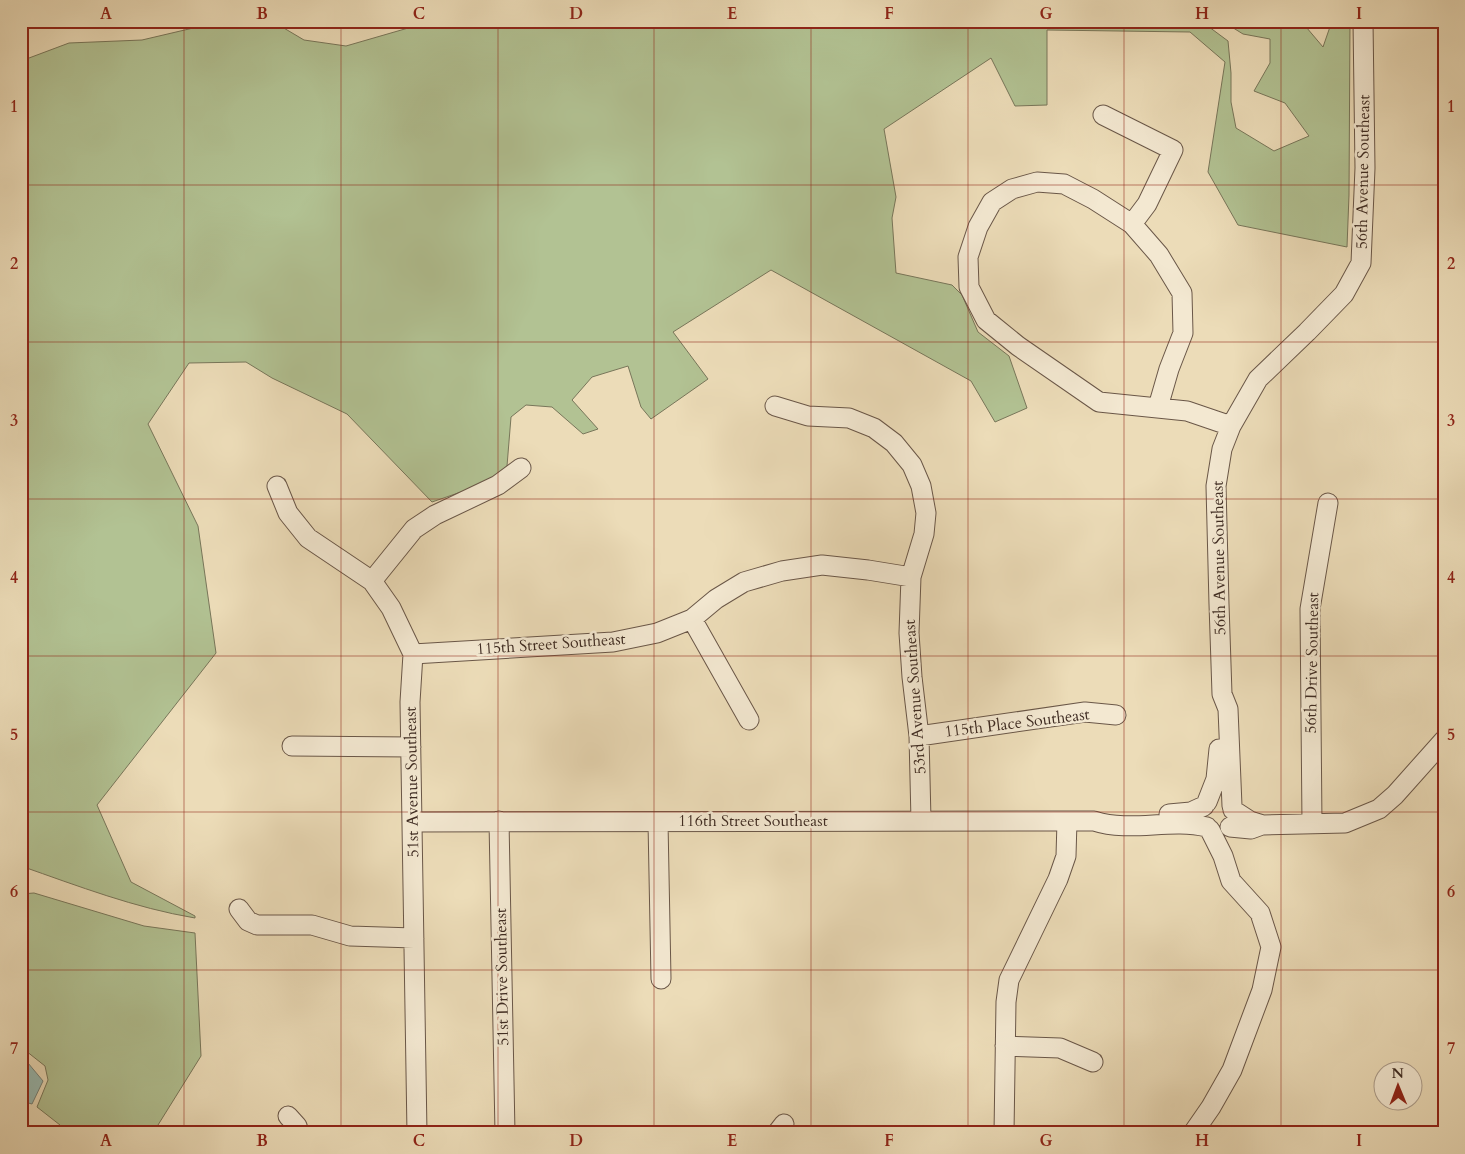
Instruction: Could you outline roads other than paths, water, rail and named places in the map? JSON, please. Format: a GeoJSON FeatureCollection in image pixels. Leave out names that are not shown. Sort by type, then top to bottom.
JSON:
{"type":"FeatureCollection","features":[{"type":"Feature","properties":{"kind":"street","name":"56th Avenue Southeast"},"geometry":{"type":"LineString","coordinates":[[1206,804],[1216,779],[1219,761],[1217,709],[1222,694],[1216,486],[1222,449],[1231,426],[1258,379],[1344,294],[1361,263],[1365,168],[1363,21]]}},
{"type":"Feature","properties":{"kind":"street"},"geometry":{"type":"LineString","coordinates":[[1103,115],[1173,150],[1147,204],[1132,224]]}},
{"type":"Feature","properties":{"kind":"street"},"geometry":{"type":"LineString","coordinates":[[1158,407],[1169,369],[1183,333],[1182,293],[1159,255],[1132,224],[1093,199],[1064,184],[1037,182],[1012,189],[992,202],[978,227],[968,257],[969,288],[986,320],[1018,346],[1099,402],[1187,411],[1231,426]]}},
{"type":"Feature","properties":{"kind":"street","name":"53rd Avenue Southeast"},"geometry":{"type":"LineString","coordinates":[[775,406],[808,416],[849,418],[874,428],[900,450],[912,465],[921,486],[926,513],[924,534],[911,577],[909,633],[919,736],[921,820]]}},
{"type":"Feature","properties":{"kind":"street"},"geometry":{"type":"LineString","coordinates":[[372,581],[414,529],[435,515],[498,485],[521,468]]}},
{"type":"Feature","properties":{"kind":"street","name":"51st Avenue Southeast"},"geometry":{"type":"LineString","coordinates":[[277,486],[288,513],[308,538],[372,581],[391,608],[413,654],[410,702],[417,1133]]}},
{"type":"Feature","properties":{"kind":"street","name":"56th Drive Southeast"},"geometry":{"type":"LineString","coordinates":[[1312,824],[1310,609],[1328,503]]}},
{"type":"Feature","properties":{"kind":"street","name":"115th Street Southeast"},"geometry":{"type":"LineString","coordinates":[[413,654],[613,642],[657,634],[692,619],[716,599],[744,582],[782,571],[822,565],[911,577]]}},
{"type":"Feature","properties":{"kind":"street"},"geometry":{"type":"LineString","coordinates":[[692,619],[749,720]]}},
{"type":"Feature","properties":{"kind":"street","name":"56th Avenue Southeast"},"geometry":{"type":"LineString","coordinates":[[1222,694],[1228,709],[1231,818],[1229,840],[1223,856]]}},
{"type":"Feature","properties":{"kind":"street","name":"115th Place Southeast"},"geometry":{"type":"LineString","coordinates":[[919,736],[1085,712],[1116,714]]}},
{"type":"Feature","properties":{"kind":"street"},"geometry":{"type":"LineString","coordinates":[[1231,818],[1263,825],[1344,823],[1379,809],[1395,795],[1444,740]]}},
{"type":"Feature","properties":{"kind":"street"},"geometry":{"type":"LineString","coordinates":[[292,746],[411,747]]}},
{"type":"Feature","properties":{"kind":"street"},"geometry":{"type":"LineString","coordinates":[[1193,1133],[1211,1107],[1232,1070],[1262,990],[1271,948],[1260,913],[1231,881],[1223,856],[1202,822],[1201,816],[1206,804],[1212,800],[1223,800],[1231,818]]}},
{"type":"Feature","properties":{"kind":"street","name":"116th Street Southeast"},"geometry":{"type":"LineString","coordinates":[[1094,821],[1107,815],[1191,812],[1206,804]]}},
{"type":"Feature","properties":{"kind":"street"},"geometry":{"type":"LineString","coordinates":[[1208,829],[1220,832],[1231,818]]}},
{"type":"Feature","properties":{"kind":"street"},"geometry":{"type":"LineString","coordinates":[[1004,1133],[1006,1002],[1010,980],[1058,879],[1066,856],[1067,821]]}},
{"type":"Feature","properties":{"kind":"street","name":"116th Street Southeast"},"geometry":{"type":"LineString","coordinates":[[413,822],[1094,821],[1107,825],[1151,826],[1187,824],[1208,829]]}},
{"type":"Feature","properties":{"kind":"street","name":"51st Drive Southeast"},"geometry":{"type":"LineString","coordinates":[[499,822],[505,1133]]}},
{"type":"Feature","properties":{"kind":"street"},"geometry":{"type":"LineString","coordinates":[[658,822],[661,980]]}},
{"type":"Feature","properties":{"kind":"street"},"geometry":{"type":"LineString","coordinates":[[239,909],[248,921],[257,924],[312,925],[350,936],[414,938]]}},
{"type":"Feature","properties":{"kind":"street"},"geometry":{"type":"LineString","coordinates":[[1005,1046],[1053,1047],[1093,1062]]}},
{"type":"Feature","properties":{"kind":"street"},"geometry":{"type":"LineString","coordinates":[[288,1116],[297,1126],[299,1133]]}},
{"type":"Feature","properties":{"kind":"water"},"geometry":{"type":"Polygon","coordinates":[[[28,1063],[43,1081],[32,1104],[21,1101],[21,1066],[23,1067],[28,1063]]]}}]}
